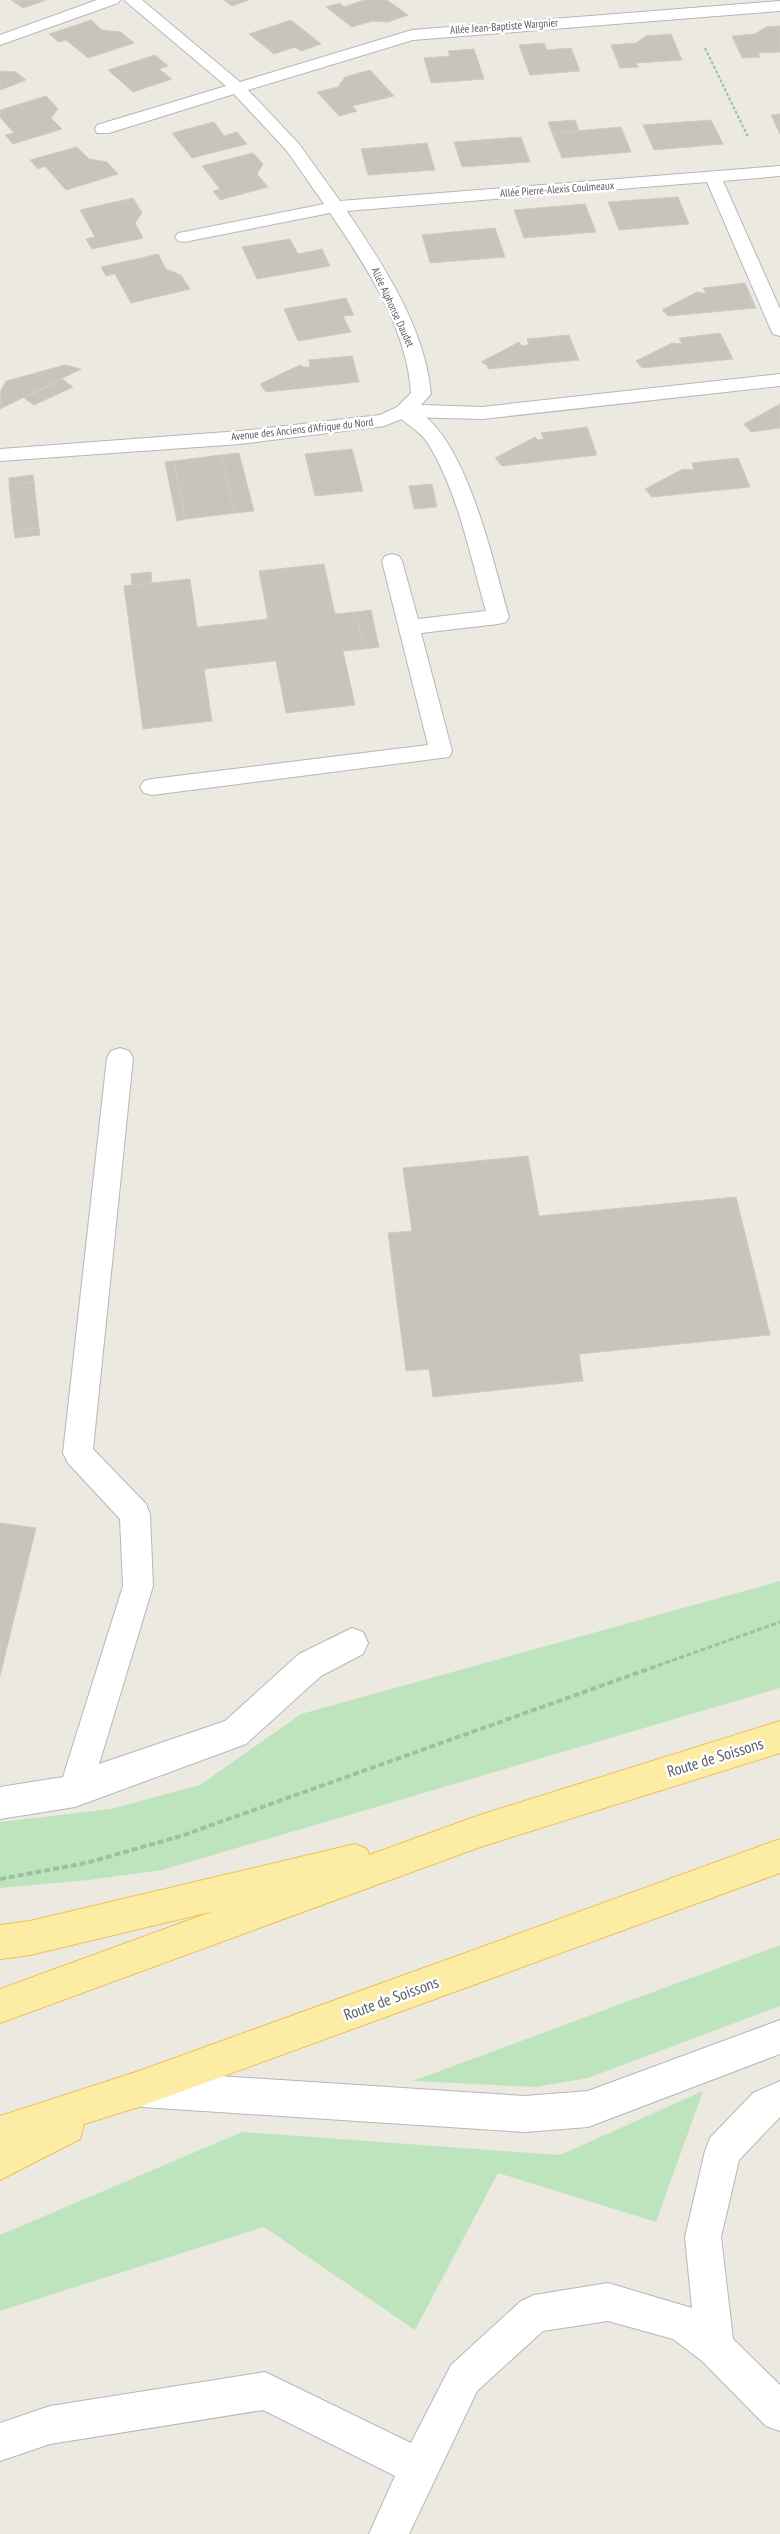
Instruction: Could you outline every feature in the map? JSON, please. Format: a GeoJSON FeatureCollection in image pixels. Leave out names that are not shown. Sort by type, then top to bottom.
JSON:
{"type":"FeatureCollection","features":[{"type":"Feature","properties":{"kind":"main road","name":"Route de Soissons"},"geometry":{"type":"LineString","coordinates":[[0,2006],[480,1831],[780,1737]]}},
{"type":"Feature","properties":{"kind":"main road"},"geometry":{"type":"LineString","coordinates":[[0,1942],[30,1938],[480,1831]]}},
{"type":"Feature","properties":{"kind":"main road","name":"Route de Soissons"},"geometry":{"type":"LineString","coordinates":[[0,2134],[139,2089],[780,1856]]}},
{"type":"Feature","properties":{"kind":"main road"},"geometry":{"type":"LineString","coordinates":[[0,2162],[139,2089]]}},
{"type":"Feature","properties":{"kind":"street"},"geometry":{"type":"LineString","coordinates":[[0,40],[112,0]]}},
{"type":"Feature","properties":{"kind":"street","name":"Allée Alphonse Daudet"},"geometry":{"type":"LineString","coordinates":[[132,0],[175,33],[236,88],[285,139],[312,172],[367,253],[388,291],[414,351],[421,394],[404,411]]}},
{"type":"Feature","properties":{"kind":"street"},"geometry":{"type":"LineString","coordinates":[[635,0],[643,16]]}},
{"type":"Feature","properties":{"kind":"street","name":"Allée Jean-Baptiste Wargnier"},"geometry":{"type":"LineString","coordinates":[[236,88],[412,35],[780,6]]}},
{"type":"Feature","properties":{"kind":"street"},"geometry":{"type":"LineString","coordinates":[[104,129],[236,88]]}},
{"type":"Feature","properties":{"kind":"street","name":"Allée Pierre-Alexis Coulmeaux"},"geometry":{"type":"LineString","coordinates":[[335,207],[773,172]]}},
{"type":"Feature","properties":{"kind":"street"},"geometry":{"type":"LineString","coordinates":[[713,177],[780,330]]}},
{"type":"Feature","properties":{"kind":"street"},"geometry":{"type":"LineString","coordinates":[[184,237],[335,207]]}},
{"type":"Feature","properties":{"kind":"street","name":"Avenue des Anciens d'Afrique du Nord"},"geometry":{"type":"LineString","coordinates":[[0,454],[108,449],[384,420],[404,411],[482,413],[780,380]]}},
{"type":"Feature","properties":{"kind":"street"},"geometry":{"type":"LineString","coordinates":[[404,411],[427,427],[456,479],[498,616],[409,627]]}},
{"type":"Feature","properties":{"kind":"street"},"geometry":{"type":"LineString","coordinates":[[152,787],[441,751],[392,561]]}},
{"type":"Feature","properties":{"kind":"street"},"geometry":{"type":"LineString","coordinates":[[75,1789],[138,1586],[134,1514],[78,1453],[120,1058]]}},
{"type":"Feature","properties":{"kind":"street"},"geometry":{"type":"LineString","coordinates":[[0,1803],[75,1789],[235,1732],[310,1665],[352,1643]]}},
{"type":"Feature","properties":{"kind":"street"},"geometry":{"type":"LineString","coordinates":[[139,2089],[525,2114],[588,2109],[780,2038]]}},
{"type":"Feature","properties":{"kind":"street"},"geometry":{"type":"LineString","coordinates":[[715,2348],[704,2237],[723,2152],[764,2105],[780,2099]]}},
{"type":"Feature","properties":{"kind":"street"},"geometry":{"type":"LineString","coordinates":[[389,2534],[418,2467],[464,2378],[534,2314],[608,2302],[683,2323],[715,2348],[780,2412]]}},
{"type":"Feature","properties":{"kind":"street"},"geometry":{"type":"LineString","coordinates":[[0,2442],[50,2425],[265,2391],[418,2467]]}},
{"type":"Feature","properties":{"kind":"path"},"geometry":{"type":"LineString","coordinates":[[689,13],[773,172]]}},
{"type":"Feature","properties":{"kind":"path"},"geometry":{"type":"LineString","coordinates":[[0,1879],[86,1863],[181,1836],[780,1622]]}},
{"type":"Feature","properties":{"kind":"green space"},"geometry":{"type":"Polygon","coordinates":[[[780,1581],[780,1688],[162,1870],[89,1880],[0,1888],[0,1822],[111,1809],[200,1785],[301,1714],[780,1581]]]}},
{"type":"Feature","properties":{"kind":"green space"},"geometry":{"type":"Polygon","coordinates":[[[780,1945],[780,2006],[588,2078],[536,2087],[413,2081],[780,1945]]]}},
{"type":"Feature","properties":{"kind":"green space"},"geometry":{"type":"Polygon","coordinates":[[[703,2091],[656,2222],[498,2173],[415,2330],[264,2227],[0,2311],[0,2235],[242,2132],[560,2155],[703,2091]]]}},
{"type":"Feature","properties":{"kind":"building"},"geometry":{"type":"Polygon","coordinates":[[[11,0],[46,0],[23,8],[11,0]]]}},
{"type":"Feature","properties":{"kind":"building"},"geometry":{"type":"Polygon","coordinates":[[[224,0],[249,0],[232,6],[224,0]]]}},
{"type":"Feature","properties":{"kind":"building"},"geometry":{"type":"Polygon","coordinates":[[[364,0],[387,0],[408,15],[388,22],[372,21],[352,27],[326,7],[340,3],[344,7],[364,0]]]}},
{"type":"Feature","properties":{"kind":"building"},"geometry":{"type":"Polygon","coordinates":[[[91,20],[102,30],[121,32],[134,43],[88,58],[66,40],[59,42],[49,34],[91,20]]]}},
{"type":"Feature","properties":{"kind":"building"},"geometry":{"type":"Polygon","coordinates":[[[291,20],[321,44],[301,51],[295,47],[274,54],[249,34],[291,20]]]}},
{"type":"Feature","properties":{"kind":"building"},"geometry":{"type":"Polygon","coordinates":[[[780,26],[780,52],[758,53],[760,57],[742,58],[732,36],[755,34],[766,27],[780,26]]]}},
{"type":"Feature","properties":{"kind":"building"},"geometry":{"type":"Polygon","coordinates":[[[671,34],[682,60],[636,63],[638,67],[620,68],[611,45],[636,43],[646,36],[671,34]]]}},
{"type":"Feature","properties":{"kind":"building"},"geometry":{"type":"Polygon","coordinates":[[[544,43],[547,50],[571,48],[580,71],[530,75],[519,45],[544,43]]]}},
{"type":"Feature","properties":{"kind":"building"},"geometry":{"type":"Polygon","coordinates":[[[474,49],[484,79],[431,83],[424,58],[450,56],[448,51],[474,49]]]}},
{"type":"Feature","properties":{"kind":"building"},"geometry":{"type":"Polygon","coordinates":[[[155,55],[168,66],[159,69],[172,79],[133,92],[108,70],[155,55]]]}},
{"type":"Feature","properties":{"kind":"building"},"geometry":{"type":"Polygon","coordinates":[[[370,70],[394,96],[352,106],[357,111],[339,116],[317,92],[338,87],[345,77],[370,70]]]}},
{"type":"Feature","properties":{"kind":"building"},"geometry":{"type":"Polygon","coordinates":[[[0,71],[16,72],[26,80],[0,90],[0,71]]]}},
{"type":"Feature","properties":{"kind":"building"},"geometry":{"type":"Polygon","coordinates":[[[46,96],[58,109],[51,118],[62,129],[13,144],[5,135],[14,133],[0,117],[0,110],[46,96]]]}},
{"type":"Feature","properties":{"kind":"building"},"geometry":{"type":"Polygon","coordinates":[[[780,114],[780,134],[771,115],[780,114]]]}},
{"type":"Feature","properties":{"kind":"building"},"geometry":{"type":"Polygon","coordinates":[[[575,120],[579,131],[552,133],[548,122],[575,120]]]}},
{"type":"Feature","properties":{"kind":"building"},"geometry":{"type":"Polygon","coordinates":[[[711,120],[723,144],[654,150],[643,125],[711,120]]]}},
{"type":"Feature","properties":{"kind":"building"},"geometry":{"type":"Polygon","coordinates":[[[214,122],[224,136],[237,132],[247,144],[192,158],[172,133],[214,122]]]}},
{"type":"Feature","properties":{"kind":"building"},"geometry":{"type":"Polygon","coordinates":[[[621,127],[631,152],[562,158],[552,133],[621,127]]]}},
{"type":"Feature","properties":{"kind":"building"},"geometry":{"type":"Polygon","coordinates":[[[521,137],[530,162],[462,167],[454,142],[521,137]]]}},
{"type":"Feature","properties":{"kind":"building"},"geometry":{"type":"Polygon","coordinates":[[[427,143],[435,170],[368,175],[361,149],[427,143]]]}},
{"type":"Feature","properties":{"kind":"building"},"geometry":{"type":"Polygon","coordinates":[[[77,147],[89,159],[107,162],[118,174],[66,190],[45,166],[38,169],[30,160],[77,147]]]}},
{"type":"Feature","properties":{"kind":"building"},"geometry":{"type":"Polygon","coordinates":[[[253,153],[263,164],[257,174],[268,187],[220,200],[213,191],[220,189],[202,166],[253,153]]]}},
{"type":"Feature","properties":{"kind":"building"},"geometry":{"type":"Polygon","coordinates":[[[678,197],[689,224],[619,230],[608,202],[678,197]]]}},
{"type":"Feature","properties":{"kind":"building"},"geometry":{"type":"Polygon","coordinates":[[[133,198],[142,213],[135,223],[143,238],[92,249],[86,239],[95,237],[80,210],[133,198]]]}},
{"type":"Feature","properties":{"kind":"building"},"geometry":{"type":"Polygon","coordinates":[[[585,204],[596,232],[524,238],[514,210],[585,204]]]}},
{"type":"Feature","properties":{"kind":"building"},"geometry":{"type":"Polygon","coordinates":[[[495,228],[505,257],[430,263],[422,235],[495,228]]]}},
{"type":"Feature","properties":{"kind":"building"},"geometry":{"type":"Polygon","coordinates":[[[290,239],[298,254],[322,249],[330,266],[257,279],[242,247],[290,239]]]}},
{"type":"Feature","properties":{"kind":"building"},"geometry":{"type":"Polygon","coordinates":[[[158,254],[166,269],[181,275],[190,289],[131,303],[115,274],[106,276],[101,267],[158,254]]]}},
{"type":"Feature","properties":{"kind":"building"},"geometry":{"type":"Polygon","coordinates":[[[745,283],[756,308],[668,316],[662,310],[697,292],[706,294],[703,288],[745,283]]]}},
{"type":"Feature","properties":{"kind":"building"},"geometry":{"type":"Polygon","coordinates":[[[346,298],[354,315],[343,316],[351,332],[298,341],[284,309],[346,298]]]}},
{"type":"Feature","properties":{"kind":"building"},"geometry":{"type":"Polygon","coordinates":[[[720,333],[733,359],[642,368],[636,361],[672,343],[682,344],[679,338],[720,333]]]}},
{"type":"Feature","properties":{"kind":"building"},"geometry":{"type":"Polygon","coordinates":[[[569,335],[579,360],[488,369],[487,365],[481,362],[519,342],[522,346],[529,345],[527,339],[569,335]]]}},
{"type":"Feature","properties":{"kind":"building"},"geometry":{"type":"Polygon","coordinates":[[[352,356],[359,382],[266,392],[260,384],[300,365],[310,367],[309,360],[352,356]]]}},
{"type":"Feature","properties":{"kind":"building"},"geometry":{"type":"Polygon","coordinates":[[[65,365],[81,369],[0,409],[1,390],[6,381],[65,365]]]}},
{"type":"Feature","properties":{"kind":"building"},"geometry":{"type":"Polygon","coordinates":[[[62,379],[73,387],[34,405],[24,398],[62,379]]]}},
{"type":"Feature","properties":{"kind":"building"},"geometry":{"type":"Polygon","coordinates":[[[780,404],[780,428],[751,432],[744,424],[780,404]]]}},
{"type":"Feature","properties":{"kind":"building"},"geometry":{"type":"Polygon","coordinates":[[[587,427],[597,455],[502,466],[495,458],[535,437],[538,440],[544,439],[541,433],[587,427]]]}},
{"type":"Feature","properties":{"kind":"building"},"geometry":{"type":"Polygon","coordinates":[[[352,449],[363,491],[315,496],[305,454],[352,449]]]}},
{"type":"Feature","properties":{"kind":"building"},"geometry":{"type":"Polygon","coordinates":[[[239,453],[254,511],[235,513],[221,455],[239,453]]]}},
{"type":"Feature","properties":{"kind":"building"},"geometry":{"type":"Polygon","coordinates":[[[221,455],[235,513],[186,519],[174,461],[221,455]]]}},
{"type":"Feature","properties":{"kind":"building"},"geometry":{"type":"Polygon","coordinates":[[[738,458],[750,487],[652,497],[645,489],[683,469],[694,470],[692,463],[738,458]]]}},
{"type":"Feature","properties":{"kind":"building"},"geometry":{"type":"Polygon","coordinates":[[[174,461],[186,519],[177,521],[165,462],[174,461]]]}},
{"type":"Feature","properties":{"kind":"building"},"geometry":{"type":"Polygon","coordinates":[[[33,475],[34,482],[9,484],[9,478],[33,475]]]}},
{"type":"Feature","properties":{"kind":"building"},"geometry":{"type":"Polygon","coordinates":[[[34,482],[39,528],[14,531],[9,484],[34,482]]]}},
{"type":"Feature","properties":{"kind":"building"},"geometry":{"type":"Polygon","coordinates":[[[432,484],[437,507],[414,509],[409,486],[432,484]]]}},
{"type":"Feature","properties":{"kind":"building"},"geometry":{"type":"Polygon","coordinates":[[[39,528],[40,535],[15,538],[14,531],[39,528]]]}},
{"type":"Feature","properties":{"kind":"building"},"geometry":{"type":"Polygon","coordinates":[[[324,564],[335,614],[356,612],[364,649],[343,651],[355,705],[286,713],[276,661],[204,669],[212,721],[143,729],[124,586],[190,579],[197,627],[268,619],[259,571],[324,564]]]}},
{"type":"Feature","properties":{"kind":"building"},"geometry":{"type":"Polygon","coordinates":[[[151,572],[152,583],[132,585],[131,574],[151,572]]]}},
{"type":"Feature","properties":{"kind":"building"},"geometry":{"type":"Polygon","coordinates":[[[371,610],[379,647],[364,649],[356,612],[371,610]]]}},
{"type":"Feature","properties":{"kind":"building"},"geometry":{"type":"Polygon","coordinates":[[[528,1156],[539,1216],[736,1197],[770,1335],[579,1354],[583,1381],[433,1397],[429,1369],[406,1371],[388,1233],[412,1231],[403,1168],[528,1156]]]}},
{"type":"Feature","properties":{"kind":"building"},"geometry":{"type":"Polygon","coordinates":[[[0,1523],[36,1528],[0,1676],[0,1523]]]}}]}
